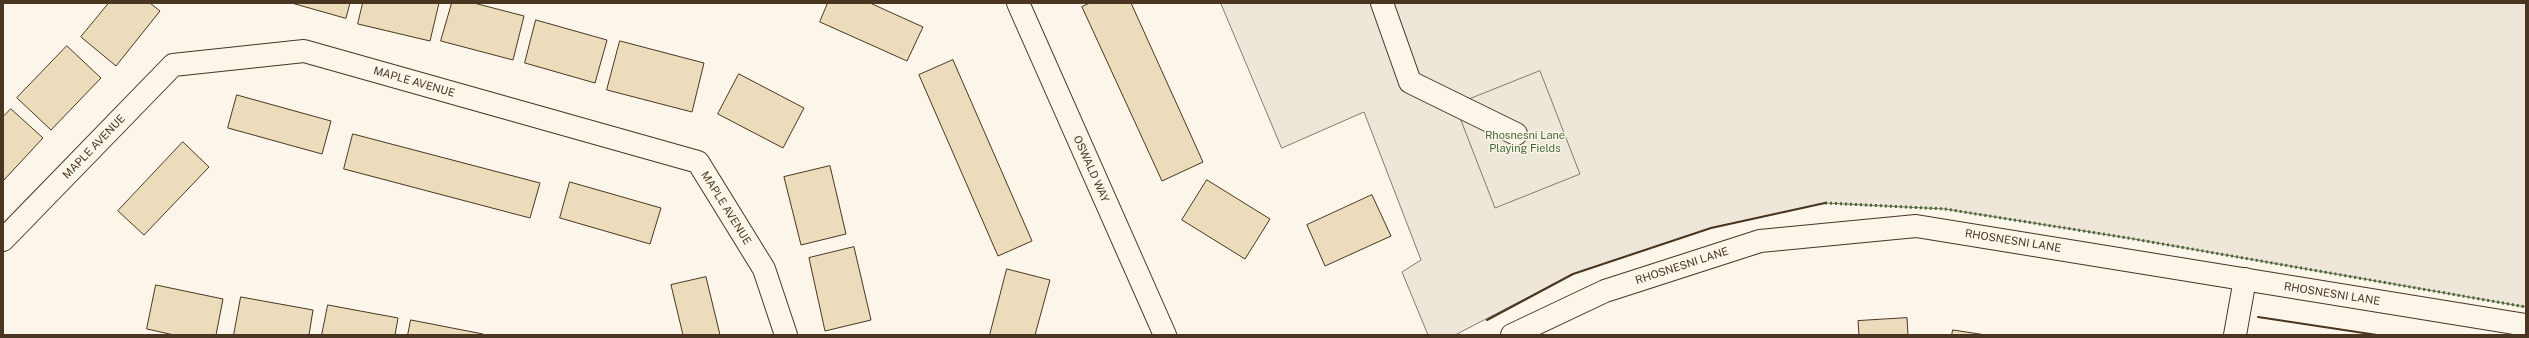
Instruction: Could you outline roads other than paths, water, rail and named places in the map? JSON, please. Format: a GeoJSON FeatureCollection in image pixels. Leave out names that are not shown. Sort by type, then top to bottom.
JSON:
{"type":"FeatureCollection","features":[{"type":"Feature","properties":{"kind":"street","name":"OSWALD WAY"},"geometry":{"type":"LineString","coordinates":[[1018,3],[1165,335]]}},
{"type":"Feature","properties":{"kind":"street"},"geometry":{"type":"LineString","coordinates":[[1382,3],[1410,82],[1516,134]]}},
{"type":"Feature","properties":{"kind":"street","name":"MAPLE AVENUE"},"geometry":{"type":"LineString","coordinates":[[3,240],[174,65],[304,51],[698,162],[764,269],[786,335]]}},
{"type":"Feature","properties":{"kind":"street","name":"RHOSNESNI LANE"},"geometry":{"type":"LineString","coordinates":[[1512,335],[1604,291],[1760,241],[1916,226],[2526,325]]}},
{"type":"Feature","properties":{"kind":"street"},"geometry":{"type":"LineString","coordinates":[[2235,335],[2245,279]]}},
{"type":"Feature","properties":{"kind":"park label","name":"Rhosnesni Lane Playing Fields"},"geometry":{"type":"Point","coordinates":[1525,142]}}]}
